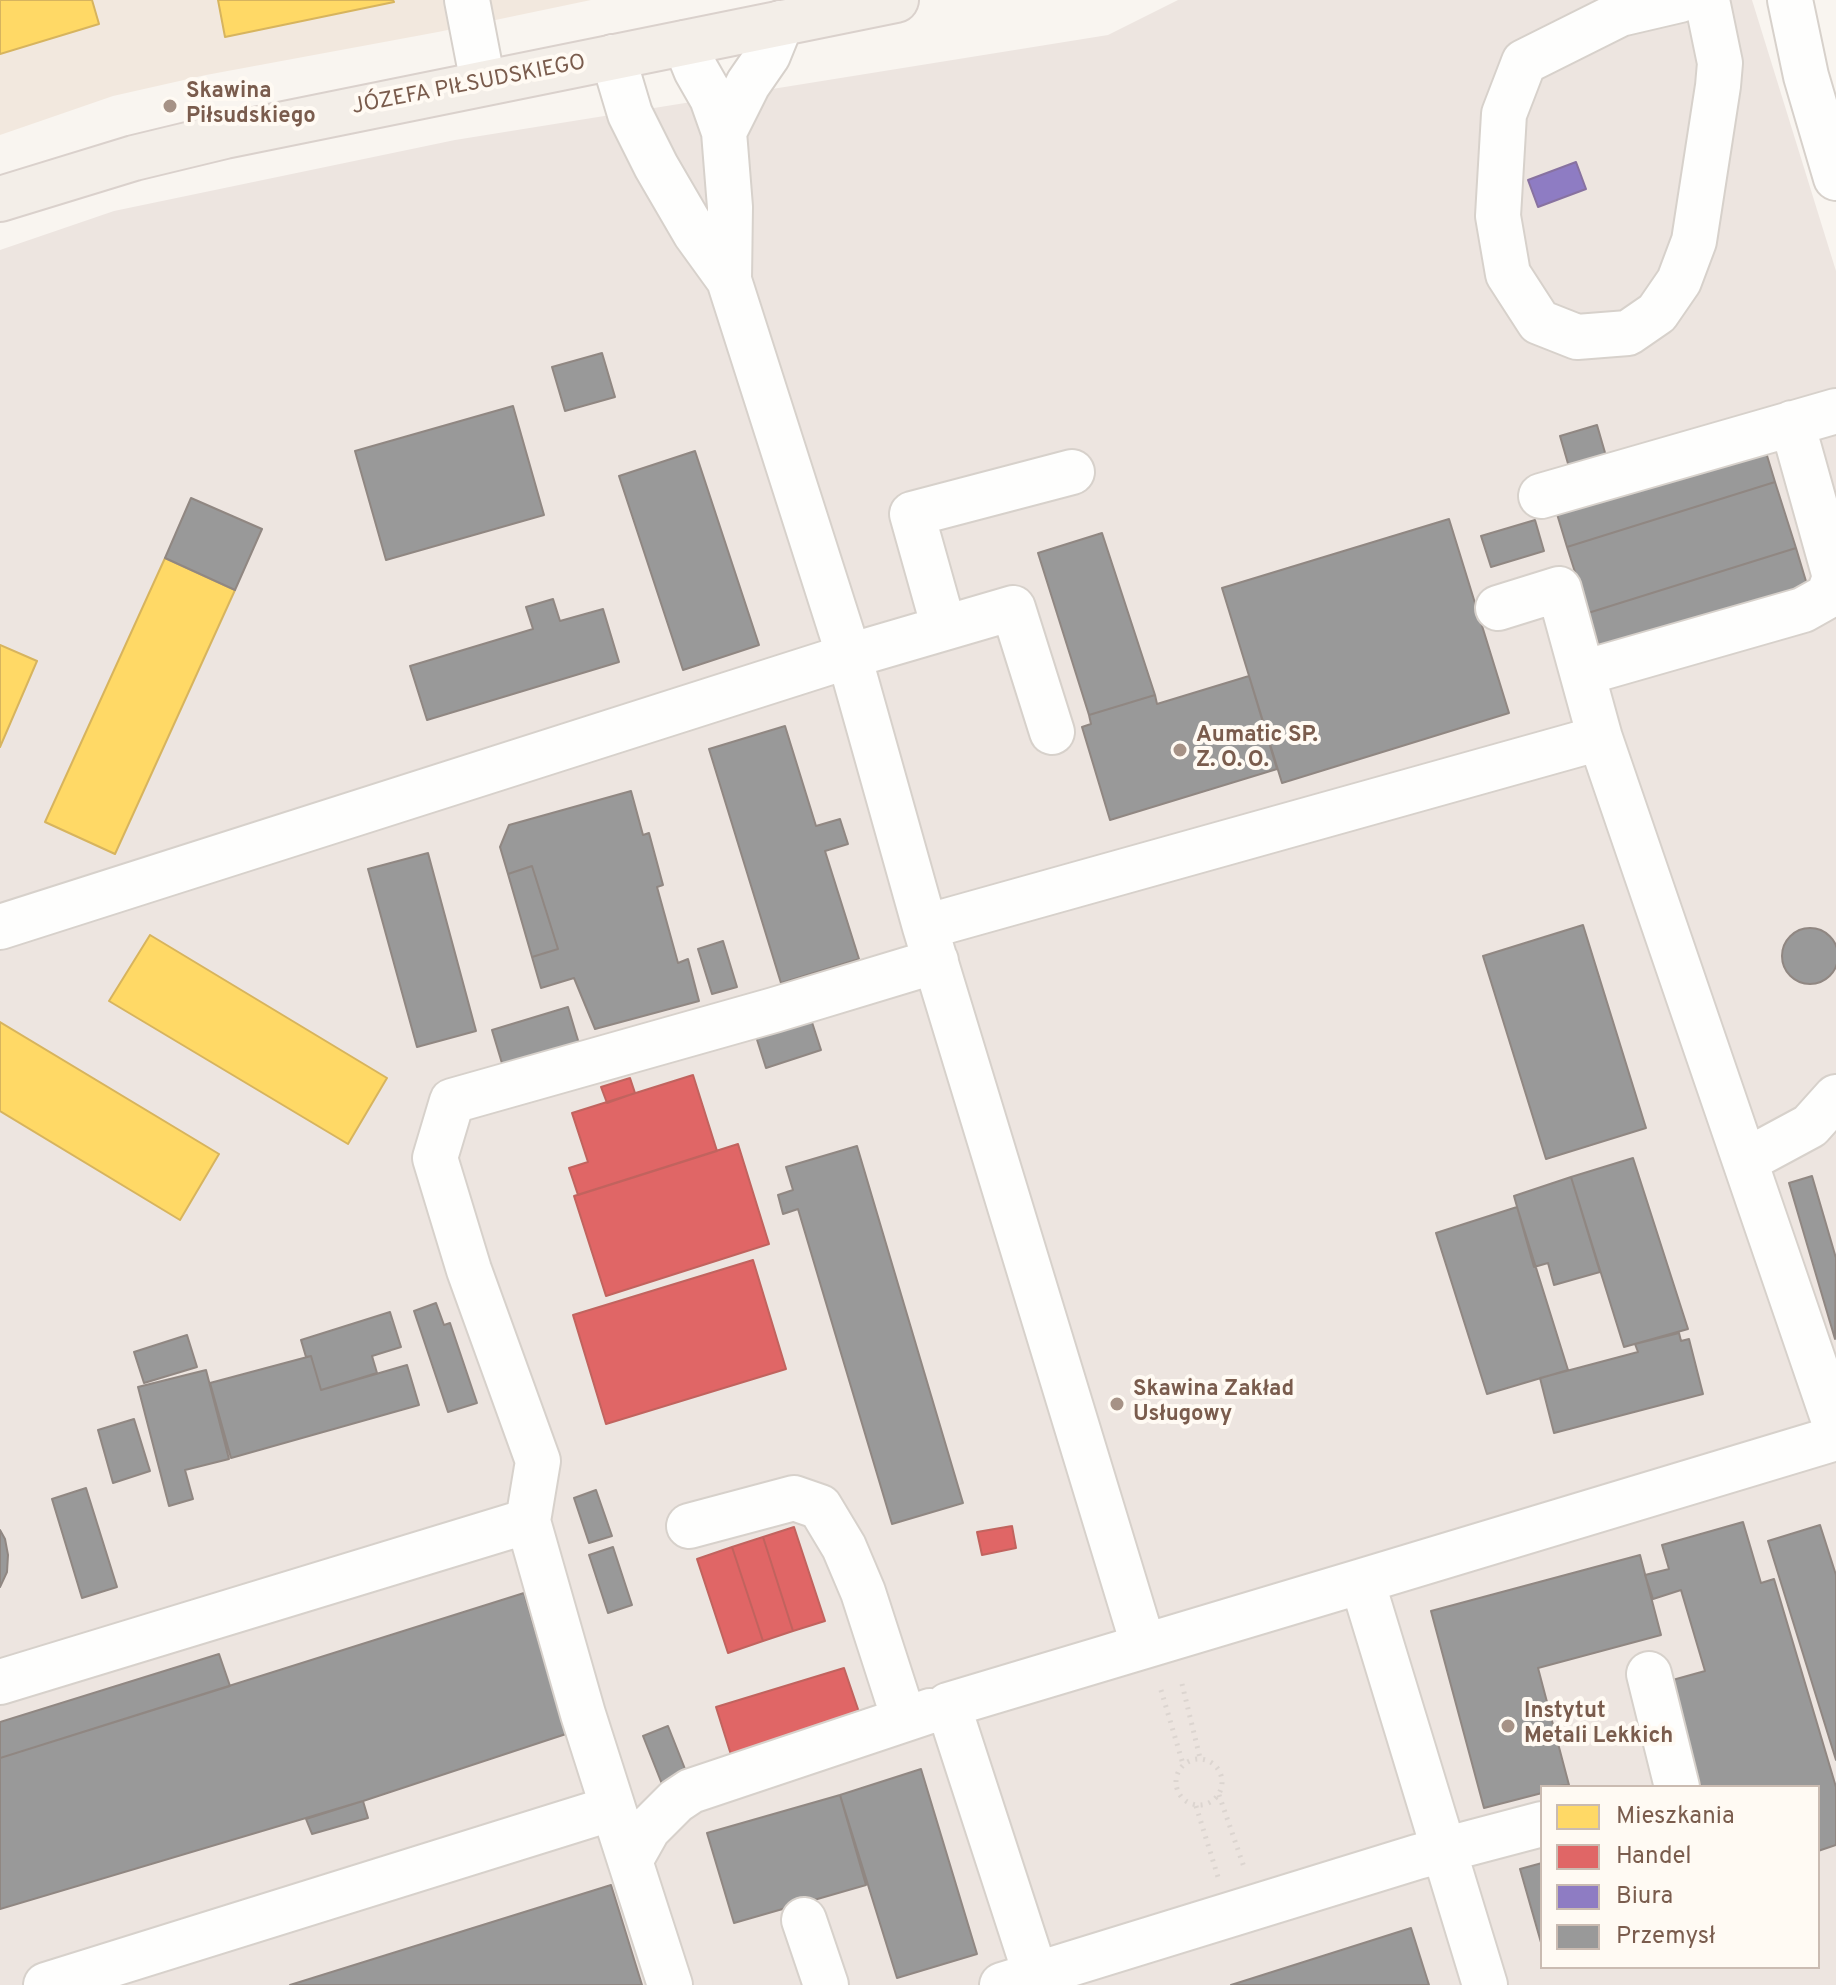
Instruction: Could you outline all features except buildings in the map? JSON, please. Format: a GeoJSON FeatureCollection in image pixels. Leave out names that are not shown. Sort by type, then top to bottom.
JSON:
{"type":"FeatureCollection","features":[{"type":"Feature","properties":{"kind":"main road","name":"JÓZEFA PIŁSUDSKIEGO"},"geometry":{"type":"LineString","coordinates":[[0,199],[195,143],[896,0]]}},
{"type":"Feature","properties":{"kind":"street"},"geometry":{"type":"LineString","coordinates":[[467,0],[483,83]]}},
{"type":"Feature","properties":{"kind":"street"},"geometry":{"type":"LineString","coordinates":[[1680,0],[1620,14],[1524,62],[1504,114],[1498,216],[1508,274],[1539,322],[1577,337],[1628,333],[1657,313],[1679,281],[1694,241],[1718,86],[1720,63],[1707,0]]}},
{"type":"Feature","properties":{"kind":"street"},"geometry":{"type":"LineString","coordinates":[[1790,0],[1806,76],[1836,178]]}},
{"type":"Feature","properties":{"kind":"street"},"geometry":{"type":"LineString","coordinates":[[724,132],[748,84],[768,55],[781,23]]}},
{"type":"Feature","properties":{"kind":"street"},"geometry":{"type":"LineString","coordinates":[[685,43],[712,98],[724,132],[730,207],[729,280]]}},
{"type":"Feature","properties":{"kind":"street"},"geometry":{"type":"LineString","coordinates":[[613,57],[630,114],[656,166],[695,233],[729,280],[849,656],[930,944],[1143,1644]]}},
{"type":"Feature","properties":{"kind":"street"},"geometry":{"type":"LineString","coordinates":[[1541,496],[1836,411]]}},
{"type":"Feature","properties":{"kind":"street"},"geometry":{"type":"LineString","coordinates":[[1583,673],[1803,610],[1828,596],[1835,577],[1792,423]]}},
{"type":"Feature","properties":{"kind":"street"},"geometry":{"type":"LineString","coordinates":[[944,628],[912,514],[1072,472]]}},
{"type":"Feature","properties":{"kind":"street"},"geometry":{"type":"LineString","coordinates":[[1498,608],[1559,589],[1600,738],[1836,1427]]}},
{"type":"Feature","properties":{"kind":"street"},"geometry":{"type":"LineString","coordinates":[[0,927],[849,656],[1013,608],[1052,732]]}},
{"type":"Feature","properties":{"kind":"street"},"geometry":{"type":"LineString","coordinates":[[670,1985],[613,1808],[528,1521],[538,1461],[469,1270],[435,1158],[452,1101],[774,1010],[930,944],[1600,738]]}},
{"type":"Feature","properties":{"kind":"street"},"geometry":{"type":"LineString","coordinates":[[1745,1161],[1810,1126],[1836,1097]]}},
{"type":"Feature","properties":{"kind":"street"},"geometry":{"type":"LineString","coordinates":[[630,1861],[648,1829],[676,1801],[691,1791],[904,1719],[1143,1644],[1836,1438]]}},
{"type":"Feature","properties":{"kind":"street"},"geometry":{"type":"LineString","coordinates":[[689,1526],[794,1498],[820,1507],[844,1547],[863,1592],[904,1719]]}},
{"type":"Feature","properties":{"kind":"street"},"geometry":{"type":"LineString","coordinates":[[0,1682],[528,1521]]}},
{"type":"Feature","properties":{"kind":"street"},"geometry":{"type":"LineString","coordinates":[[1362,1581],[1485,1985]]}},
{"type":"Feature","properties":{"kind":"street"},"geometry":{"type":"LineString","coordinates":[[1649,1674],[1677,1785]]}},
{"type":"Feature","properties":{"kind":"street"},"geometry":{"type":"LineString","coordinates":[[948,1705],[1025,1981],[1244,1910],[1442,1850],[1540,1825]]}},
{"type":"Feature","properties":{"kind":"street"},"geometry":{"type":"LineString","coordinates":[[46,1985],[613,1808]]}},
{"type":"Feature","properties":{"kind":"street"},"geometry":{"type":"LineString","coordinates":[[804,1920],[826,1985]]}},
{"type":"Feature","properties":{"kind":"path"},"geometry":{"type":"LineString","coordinates":[[1182,1684],[1200,1758]]}},
{"type":"Feature","properties":{"kind":"path"},"geometry":{"type":"LineString","coordinates":[[1161,1690],[1183,1764]]}},
{"type":"Feature","properties":{"kind":"path"},"geometry":{"type":"LineString","coordinates":[[1200,1758],[1212,1762],[1220,1772],[1223,1784],[1219,1795],[1209,1804],[1196,1806],[1178,1795],[1175,1784],[1183,1764],[1200,1758]]}},
{"type":"Feature","properties":{"kind":"path"},"geometry":{"type":"LineString","coordinates":[[1219,1795],[1244,1910]]}},
{"type":"Feature","properties":{"kind":"path"},"geometry":{"type":"LineString","coordinates":[[1196,1806],[1244,1910]]}},
{"type":"Feature","properties":{"kind":"shaded area"},"geometry":{"type":"Polygon","coordinates":[[[0,0],[591,0],[113,96],[0,135],[0,0]]]}},
{"type":"Feature","properties":{"kind":"shaded area"},"geometry":{"type":"Polygon","coordinates":[[[1178,0],[1752,0],[1836,271],[1836,1985],[0,1985],[0,250],[114,211],[455,140],[1108,35],[1178,0]]]}},
{"type":"Feature","properties":{"kind":"place","name":"Skawina Piłsudskiego"},"geometry":{"type":"Point","coordinates":[170,106]}},
{"type":"Feature","properties":{"kind":"place","name":"Aumatic SP. Z. O. O."},"geometry":{"type":"Point","coordinates":[1180,750]}},
{"type":"Feature","properties":{"kind":"place","name":"Skawina Zakład Usługowy"},"geometry":{"type":"Point","coordinates":[1117,1404]}},
{"type":"Feature","properties":{"kind":"place","name":"Instytut Metali Lekkich"},"geometry":{"type":"Point","coordinates":[1508,1726]}}]}
